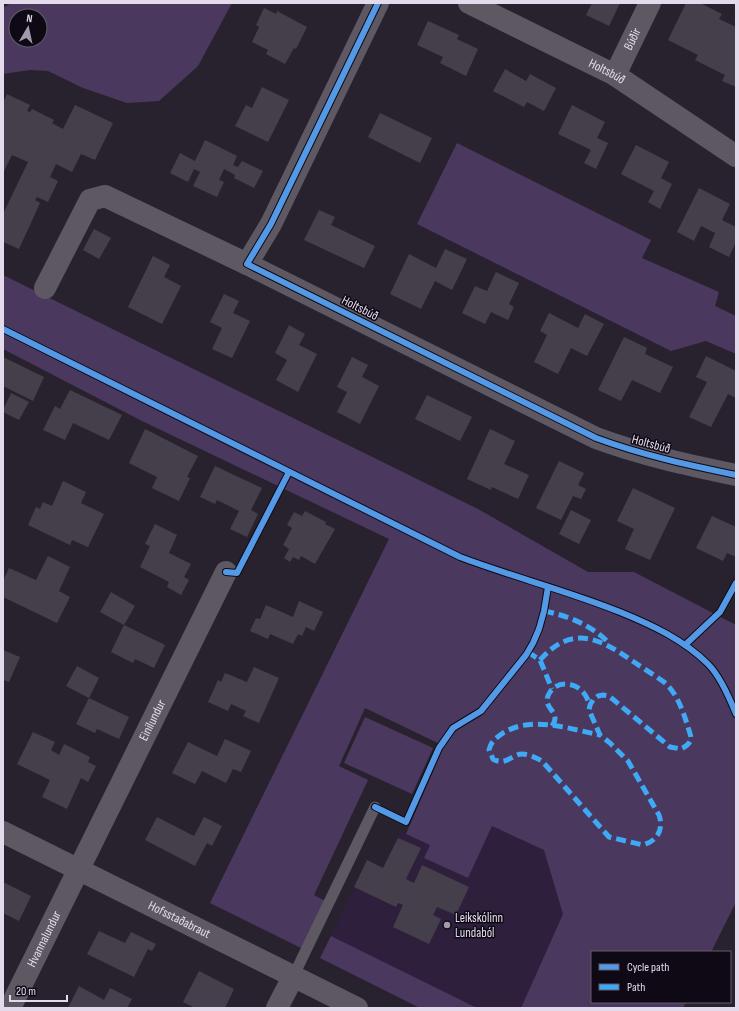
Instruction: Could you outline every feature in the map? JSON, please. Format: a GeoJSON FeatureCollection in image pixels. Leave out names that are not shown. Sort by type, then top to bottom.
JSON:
{"type":"FeatureCollection","features":[{"type":"Feature","properties":{"kind":"street"},"geometry":{"type":"LineString","coordinates":[[247,264],[271,224],[378,3]]}},
{"type":"Feature","properties":{"kind":"street","name":"Holtsbúð"},"geometry":{"type":"LineString","coordinates":[[470,3],[615,75],[736,156]]}},
{"type":"Feature","properties":{"kind":"street","name":"Búðir"},"geometry":{"type":"LineString","coordinates":[[615,75],[650,3]]}},
{"type":"Feature","properties":{"kind":"street","name":"Holtsbúð"},"geometry":{"type":"LineString","coordinates":[[46,288],[90,200],[105,196],[247,264],[596,438],[640,454],[736,475]]}},
{"type":"Feature","properties":{"kind":"street","name":"Einilundur"},"geometry":{"type":"LineString","coordinates":[[79,870],[226,572]]}},
{"type":"Feature","properties":{"kind":"street","name":"Hofsstaðabraut"},"geometry":{"type":"LineString","coordinates":[[3,832],[356,1008]]}},
{"type":"Feature","properties":{"kind":"street","name":"Hvannalundur"},"geometry":{"type":"LineString","coordinates":[[10,1008],[79,870]]}},
{"type":"Feature","properties":{"kind":"street"},"geometry":{"type":"LineString","coordinates":[[277,1008],[293,977]]}},
{"type":"Feature","properties":{"kind":"lane"},"geometry":{"type":"LineString","coordinates":[[293,977],[375,807]]}},
{"type":"Feature","properties":{"kind":"shaded area"},"geometry":{"type":"Polygon","coordinates":[[[11,3],[232,3],[198,66],[159,101],[127,103],[83,88],[48,71],[30,70],[3,74],[3,8],[11,3]]]}},
{"type":"Feature","properties":{"kind":"shaded area"},"geometry":{"type":"Polygon","coordinates":[[[457,143],[651,240],[642,258],[719,292],[715,306],[736,316],[736,354],[706,341],[671,351],[417,224],[457,143]]]}},
{"type":"Feature","properties":{"kind":"shaded area"},"geometry":{"type":"Polygon","coordinates":[[[3,275],[478,509],[588,572],[634,572],[736,625],[736,902],[712,951],[591,951],[591,1003],[686,1003],[683,1008],[521,1008],[563,914],[544,850],[492,826],[468,878],[424,858],[430,845],[406,834],[444,746],[365,708],[339,766],[368,780],[314,895],[327,902],[303,949],[210,903],[389,539],[142,421],[3,349],[3,275]]]}},
{"type":"Feature","properties":{"kind":"shaded area"},"geometry":{"type":"Polygon","coordinates":[[[365,717],[433,748],[412,794],[344,763],[365,717]]]}},
{"type":"Feature","properties":{"kind":"shaded area","name":"Leikskólinn Lundaból"},"geometry":{"type":"Polygon","coordinates":[[[492,826],[544,850],[563,914],[521,1008],[477,1008],[331,936],[367,860],[384,868],[400,831],[430,845],[424,858],[468,878],[492,826]]]}},
{"type":"Feature","properties":{"kind":"shaded area"},"geometry":{"type":"Polygon","coordinates":[[[331,936],[477,1008],[420,1008],[320,958],[331,936]]]}},
{"type":"Feature","properties":{"kind":"building"},"geometry":{"type":"Polygon","coordinates":[[[592,3],[620,3],[609,26],[586,15],[592,3]]]}},
{"type":"Feature","properties":{"kind":"building"},"geometry":{"type":"Polygon","coordinates":[[[686,3],[700,3],[722,14],[719,19],[736,27],[736,87],[722,81],[725,75],[695,60],[698,55],[668,40],[686,3]]]}},
{"type":"Feature","properties":{"kind":"building"},"geometry":{"type":"Polygon","coordinates":[[[264,8],[276,14],[277,11],[307,27],[296,49],[294,48],[285,64],[266,54],[268,50],[252,42],[259,27],[256,25],[264,8]]]}},
{"type":"Feature","properties":{"kind":"building"},"geometry":{"type":"Polygon","coordinates":[[[428,21],[459,35],[457,39],[478,49],[466,76],[440,63],[443,57],[417,45],[428,21]]]}},
{"type":"Feature","properties":{"kind":"building"},"geometry":{"type":"Polygon","coordinates":[[[505,69],[526,81],[530,74],[556,88],[544,111],[527,102],[524,107],[493,91],[505,69]]]}},
{"type":"Feature","properties":{"kind":"building"},"geometry":{"type":"Polygon","coordinates":[[[262,87],[289,100],[268,142],[235,126],[246,105],[252,108],[262,87]]]}},
{"type":"Feature","properties":{"kind":"building"},"geometry":{"type":"Polygon","coordinates":[[[7,94],[30,105],[27,111],[30,112],[32,109],[54,120],[52,123],[63,129],[75,105],[113,123],[95,160],[81,154],[72,172],[56,164],[50,177],[58,181],[48,202],[37,197],[35,200],[40,203],[19,249],[3,242],[3,214],[28,162],[12,155],[3,173],[3,103],[7,94]]]}},
{"type":"Feature","properties":{"kind":"building"},"geometry":{"type":"Polygon","coordinates":[[[572,105],[605,122],[597,138],[608,143],[596,169],[584,163],[591,150],[558,134],[572,105]]]}},
{"type":"Feature","properties":{"kind":"building"},"geometry":{"type":"Polygon","coordinates":[[[380,113],[432,138],[420,163],[368,137],[380,113]]]}},
{"type":"Feature","properties":{"kind":"building"},"geometry":{"type":"Polygon","coordinates":[[[205,140],[237,156],[233,165],[238,167],[242,161],[263,171],[254,188],[234,178],[235,175],[224,169],[219,180],[224,182],[217,197],[193,186],[200,172],[194,169],[188,182],[170,173],[180,153],[195,161],[205,140]]]}},
{"type":"Feature","properties":{"kind":"building"},"geometry":{"type":"Polygon","coordinates":[[[636,145],[669,162],[661,178],[672,184],[660,209],[648,202],[654,191],[621,174],[636,145]]]}},
{"type":"Feature","properties":{"kind":"building"},"geometry":{"type":"Polygon","coordinates":[[[699,188],[730,204],[722,220],[736,227],[736,242],[729,257],[709,247],[715,233],[701,226],[694,241],[677,232],[699,188]]]}},
{"type":"Feature","properties":{"kind":"building"},"geometry":{"type":"Polygon","coordinates":[[[319,210],[335,217],[331,225],[375,246],[364,268],[304,240],[319,210]]]}},
{"type":"Feature","properties":{"kind":"building"},"geometry":{"type":"Polygon","coordinates":[[[94,229],[111,238],[99,259],[83,250],[94,229]]]}},
{"type":"Feature","properties":{"kind":"building"},"geometry":{"type":"Polygon","coordinates":[[[445,249],[467,259],[452,290],[435,281],[421,309],[390,294],[409,254],[436,268],[445,249]]]}},
{"type":"Feature","properties":{"kind":"building"},"geometry":{"type":"Polygon","coordinates":[[[153,256],[170,265],[164,277],[181,286],[162,324],[128,307],[153,256]]]}},
{"type":"Feature","properties":{"kind":"building"},"geometry":{"type":"Polygon","coordinates":[[[496,272],[519,283],[509,304],[514,307],[508,320],[491,312],[485,324],[462,313],[475,286],[487,291],[496,272]]]}},
{"type":"Feature","properties":{"kind":"building"},"geometry":{"type":"Polygon","coordinates":[[[224,294],[239,301],[233,313],[250,321],[232,358],[212,349],[222,328],[210,322],[224,294]]]}},
{"type":"Feature","properties":{"kind":"building"},"geometry":{"type":"Polygon","coordinates":[[[549,313],[578,328],[585,314],[604,324],[587,356],[571,348],[558,374],[534,362],[547,335],[540,331],[549,313]]]}},
{"type":"Feature","properties":{"kind":"building"},"geometry":{"type":"Polygon","coordinates":[[[289,325],[305,334],[299,345],[317,354],[298,392],[276,380],[287,360],[275,353],[289,325]]]}},
{"type":"Feature","properties":{"kind":"building"},"geometry":{"type":"Polygon","coordinates":[[[624,337],[647,348],[645,354],[673,367],[660,393],[632,380],[621,401],[598,390],[624,337]]]}},
{"type":"Feature","properties":{"kind":"building"},"geometry":{"type":"Polygon","coordinates":[[[706,356],[736,371],[736,398],[728,394],[711,427],[689,417],[707,382],[696,377],[706,356]]]}},
{"type":"Feature","properties":{"kind":"building"},"geometry":{"type":"Polygon","coordinates":[[[3,357],[44,377],[33,401],[3,386],[3,357]]]}},
{"type":"Feature","properties":{"kind":"building"},"geometry":{"type":"Polygon","coordinates":[[[352,357],[368,365],[362,377],[379,386],[360,424],[337,412],[347,392],[337,387],[352,357]]]}},
{"type":"Feature","properties":{"kind":"building"},"geometry":{"type":"Polygon","coordinates":[[[70,390],[122,415],[109,440],[73,423],[65,440],[43,430],[55,406],[60,409],[70,390]]]}},
{"type":"Feature","properties":{"kind":"building"},"geometry":{"type":"Polygon","coordinates":[[[11,393],[29,402],[19,420],[3,412],[11,393]]]}},
{"type":"Feature","properties":{"kind":"building"},"geometry":{"type":"Polygon","coordinates":[[[427,395],[472,417],[460,441],[415,419],[427,395]]]}},
{"type":"Feature","properties":{"kind":"building"},"geometry":{"type":"Polygon","coordinates":[[[145,429],[198,456],[187,477],[190,478],[179,501],[152,488],[157,477],[129,463],[145,429]]]}},
{"type":"Feature","properties":{"kind":"building"},"geometry":{"type":"Polygon","coordinates":[[[490,429],[515,441],[504,464],[529,475],[518,499],[492,487],[491,490],[467,479],[490,429]]]}},
{"type":"Feature","properties":{"kind":"building"},"geometry":{"type":"Polygon","coordinates":[[[559,461],[584,473],[578,485],[586,489],[581,499],[573,496],[561,520],[536,508],[559,461]]]}},
{"type":"Feature","properties":{"kind":"building"},"geometry":{"type":"Polygon","coordinates":[[[215,466],[262,488],[251,510],[258,514],[247,537],[230,529],[239,511],[217,500],[215,504],[200,497],[215,466]]]}},
{"type":"Feature","properties":{"kind":"building"},"geometry":{"type":"Polygon","coordinates":[[[63,481],[86,492],[81,503],[104,514],[88,547],[72,540],[70,545],[28,525],[36,507],[40,509],[43,502],[52,506],[63,481]]]}},
{"type":"Feature","properties":{"kind":"building"},"geometry":{"type":"Polygon","coordinates":[[[633,488],[675,508],[650,560],[625,549],[634,529],[617,521],[633,488]]]}},
{"type":"Feature","properties":{"kind":"building"},"geometry":{"type":"Polygon","coordinates":[[[571,510],[591,520],[579,544],[559,534],[571,510]]]}},
{"type":"Feature","properties":{"kind":"building"},"geometry":{"type":"Polygon","coordinates":[[[305,511],[326,522],[325,524],[335,529],[315,564],[301,556],[299,560],[293,557],[290,562],[284,558],[289,549],[283,545],[292,528],[287,525],[294,512],[302,516],[305,511]]]}},
{"type":"Feature","properties":{"kind":"building"},"geometry":{"type":"Polygon","coordinates":[[[712,516],[736,527],[736,557],[727,553],[723,561],[696,548],[712,516]]]}},
{"type":"Feature","properties":{"kind":"building"},"geometry":{"type":"Polygon","coordinates":[[[155,524],[177,535],[169,553],[191,564],[184,577],[189,580],[181,595],[167,587],[169,582],[140,567],[150,546],[145,544],[155,524]]]}},
{"type":"Feature","properties":{"kind":"building"},"geometry":{"type":"Polygon","coordinates":[[[48,556],[70,567],[59,591],[70,597],[57,623],[3,597],[3,581],[9,568],[36,580],[48,556]]]}},
{"type":"Feature","properties":{"kind":"building"},"geometry":{"type":"Polygon","coordinates":[[[111,592],[135,606],[124,625],[100,612],[111,592]]]}},
{"type":"Feature","properties":{"kind":"building"},"geometry":{"type":"Polygon","coordinates":[[[299,601],[323,612],[314,631],[306,627],[302,636],[298,634],[293,644],[270,634],[268,639],[250,631],[256,618],[260,619],[266,605],[293,617],[299,601]]]}},
{"type":"Feature","properties":{"kind":"building"},"geometry":{"type":"Polygon","coordinates":[[[124,625],[165,645],[154,668],[135,659],[133,663],[111,652],[124,625]]]}},
{"type":"Feature","properties":{"kind":"building"},"geometry":{"type":"Polygon","coordinates":[[[3,650],[20,657],[9,682],[3,680],[3,650]]]}},
{"type":"Feature","properties":{"kind":"building"},"geometry":{"type":"Polygon","coordinates":[[[77,666],[99,678],[89,698],[66,686],[77,666]]]}},
{"type":"Feature","properties":{"kind":"building"},"geometry":{"type":"Polygon","coordinates":[[[254,667],[279,678],[259,723],[243,716],[246,711],[231,704],[228,711],[208,702],[218,680],[221,682],[225,673],[247,682],[254,667]]]}},
{"type":"Feature","properties":{"kind":"building"},"geometry":{"type":"Polygon","coordinates":[[[89,698],[129,717],[119,739],[97,729],[95,733],[76,724],[89,698]]]}},
{"type":"Feature","properties":{"kind":"building"},"geometry":{"type":"Polygon","coordinates":[[[33,732],[55,742],[51,750],[59,755],[64,744],[90,757],[88,762],[96,766],[88,782],[81,778],[67,809],[42,797],[50,780],[17,764],[33,732]]]}},
{"type":"Feature","properties":{"kind":"building"},"geometry":{"type":"Polygon","coordinates":[[[225,739],[251,751],[241,772],[233,769],[226,783],[202,771],[195,784],[172,773],[188,742],[217,756],[225,739]]]}},
{"type":"Feature","properties":{"kind":"building"},"geometry":{"type":"Polygon","coordinates":[[[157,817],[194,836],[204,817],[222,826],[212,846],[207,843],[195,866],[145,840],[157,817]]]}},
{"type":"Feature","properties":{"kind":"building"},"geometry":{"type":"Polygon","coordinates":[[[398,838],[421,848],[406,879],[414,883],[422,865],[469,887],[456,915],[437,907],[433,915],[441,919],[429,944],[393,927],[403,905],[398,903],[396,907],[354,887],[367,860],[383,868],[398,838]]]}},
{"type":"Feature","properties":{"kind":"building"},"geometry":{"type":"Polygon","coordinates":[[[3,882],[31,896],[19,921],[3,913],[3,882]]]}},
{"type":"Feature","properties":{"kind":"building"},"geometry":{"type":"Polygon","coordinates":[[[99,931],[125,943],[131,932],[156,944],[152,951],[148,949],[134,977],[87,954],[99,931]]]}},
{"type":"Feature","properties":{"kind":"building"},"geometry":{"type":"Polygon","coordinates":[[[199,971],[234,989],[225,1008],[195,1008],[183,1002],[199,971]]]}},
{"type":"Feature","properties":{"kind":"building"},"geometry":{"type":"Polygon","coordinates":[[[79,986],[104,1000],[110,988],[132,999],[127,1008],[68,1008],[79,986]]]}},
{"type":"Feature","properties":{"kind":"marked path"},"geometry":{"type":"LineString","coordinates":[[544,611],[579,622],[595,631],[609,643]]}},
{"type":"Feature","properties":{"kind":"marked path"},"geometry":{"type":"LineString","coordinates":[[540,660],[552,649],[563,642],[575,638],[586,638],[609,646],[664,682],[673,691],[684,715],[691,738],[688,744],[681,749],[670,747],[609,696],[598,696],[593,700],[589,710],[600,735],[628,761],[659,815],[661,825],[660,830],[656,838],[648,843],[643,845],[609,837],[542,761],[523,754],[517,755],[505,761],[497,761],[493,759],[489,750],[492,742],[503,733],[526,725],[551,725],[600,735]]}},
{"type":"Feature","properties":{"kind":"marked path"},"geometry":{"type":"LineString","coordinates":[[528,652],[540,660],[552,689]]}},
{"type":"Feature","properties":{"kind":"marked path"},"geometry":{"type":"LineString","coordinates":[[552,726],[555,721],[555,716],[547,702],[547,698],[553,688],[561,684],[570,684],[575,686],[585,694],[590,705]]}},
{"type":"Feature","properties":{"kind":"cycle path"},"geometry":{"type":"LineString","coordinates":[[378,3],[271,224],[247,264],[596,438],[648,455],[736,475]]}},
{"type":"Feature","properties":{"kind":"cycle path"},"geometry":{"type":"LineString","coordinates":[[3,329],[460,557],[600,604],[656,628],[678,640],[699,655],[708,664],[721,681],[736,714]]}},
{"type":"Feature","properties":{"kind":"cycle path"},"geometry":{"type":"LineString","coordinates":[[226,572],[237,573],[289,472]]}},
{"type":"Feature","properties":{"kind":"cycle path"},"geometry":{"type":"LineString","coordinates":[[685,645],[720,612],[736,583]]}},
{"type":"Feature","properties":{"kind":"cycle path"},"geometry":{"type":"LineString","coordinates":[[375,807],[406,822],[439,748],[453,728],[481,711],[526,655],[539,629],[548,587]]}},
{"type":"Feature","properties":{"kind":"place","name":"Leikskólinn Lundaból"},"geometry":{"type":"Point","coordinates":[447,925]}}]}
